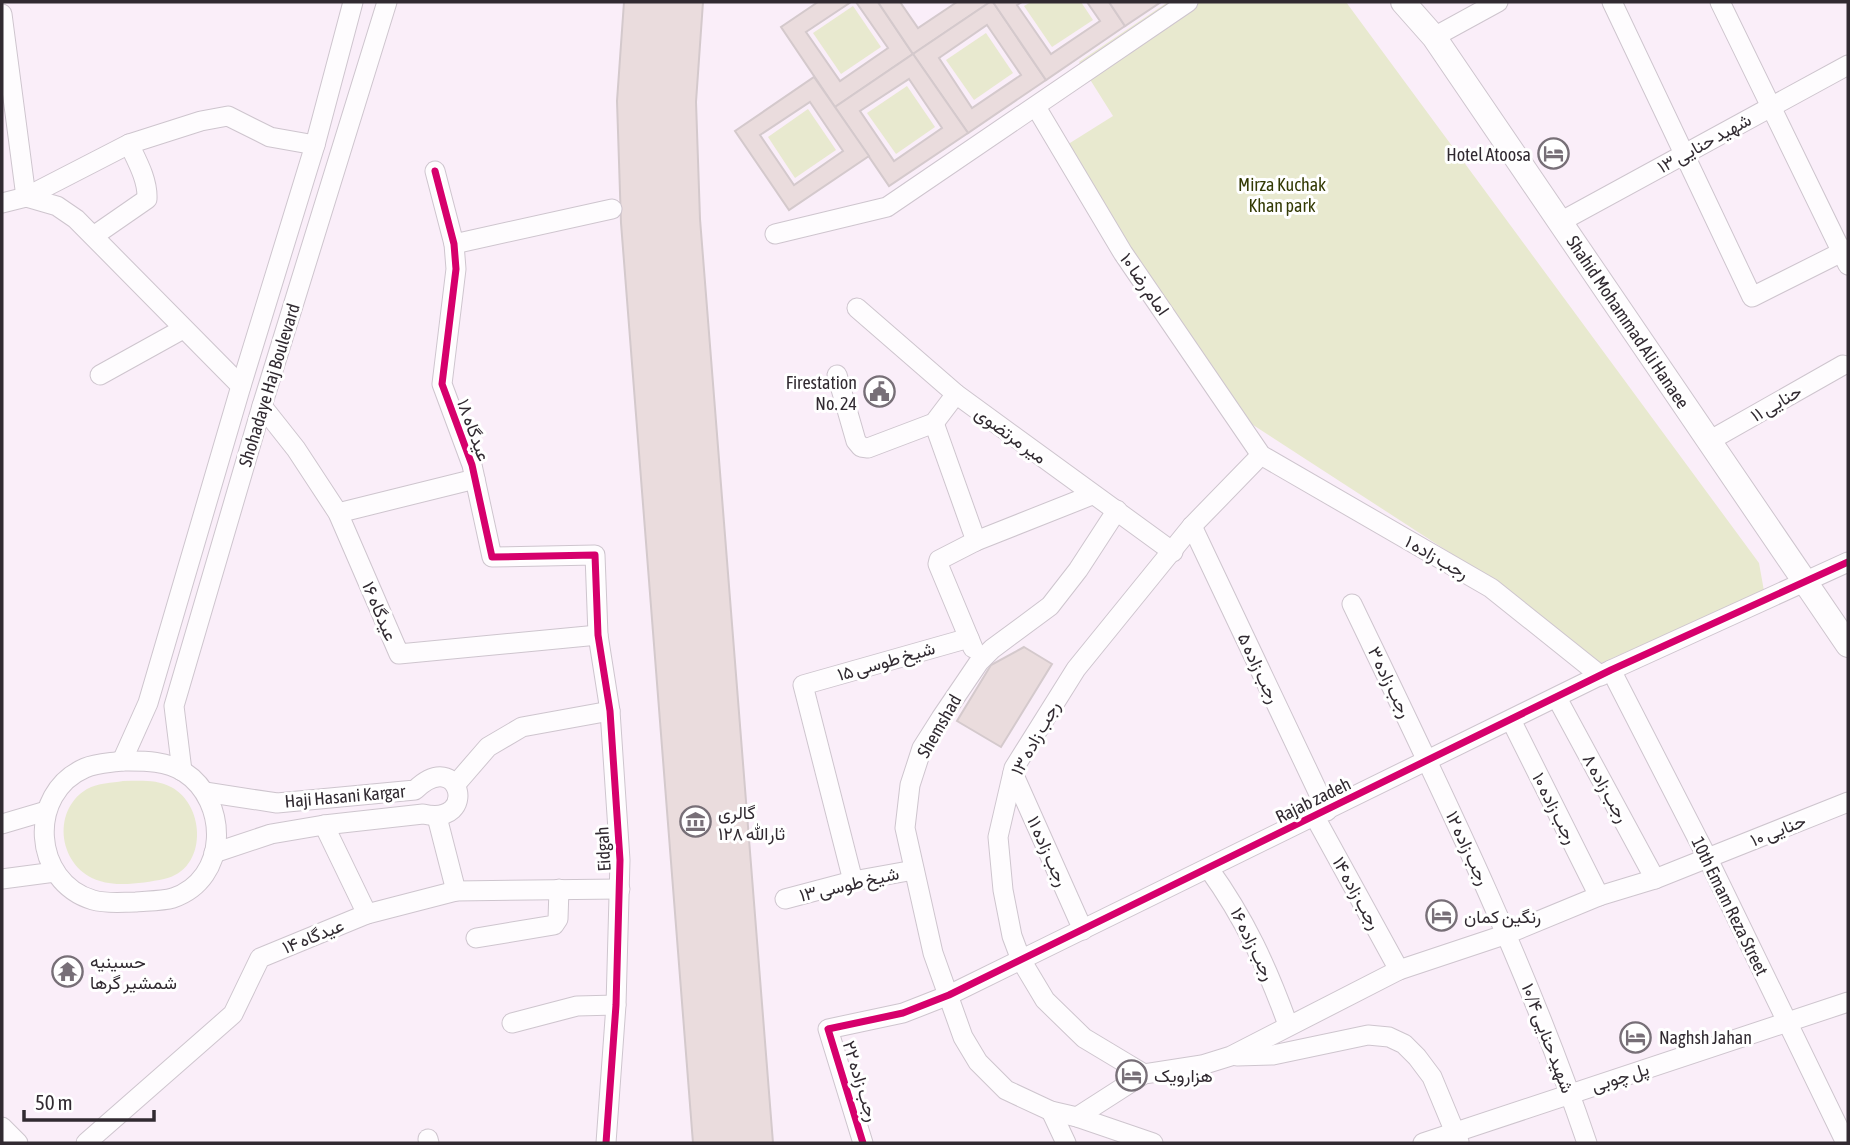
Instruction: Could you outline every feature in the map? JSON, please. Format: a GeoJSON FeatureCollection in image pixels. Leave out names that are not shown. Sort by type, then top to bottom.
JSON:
{"type":"FeatureCollection","features":[{"type":"Feature","properties":{"kind":"main road","name":"Shahid Mohammad Ali Hanaee"},"geometry":{"type":"LineString","coordinates":[[1403,2],[1434,37],[1848,645]]}},
{"type":"Feature","properties":{"kind":"street","name":"Shohadaye Haj Boulevard"},"geometry":{"type":"LineString","coordinates":[[122,761],[148,703],[315,145],[353,2]]}},
{"type":"Feature","properties":{"kind":"street","name":"Shohadaye Haj Boulevard"},"geometry":{"type":"LineString","coordinates":[[182,771],[174,706],[262,406],[387,2]]}},
{"type":"Feature","properties":{"kind":"street"},"geometry":{"type":"LineString","coordinates":[[775,234],[887,208],[1188,2]]}},
{"type":"Feature","properties":{"kind":"street"},"geometry":{"type":"LineString","coordinates":[[1434,37],[1498,2]]}},
{"type":"Feature","properties":{"kind":"street"},"geometry":{"type":"LineString","coordinates":[[1612,2],[1752,297],[1846,255],[1720,2]]}},
{"type":"Feature","properties":{"kind":"street"},"geometry":{"type":"LineString","coordinates":[[2,14],[26,197]]}},
{"type":"Feature","properties":{"kind":"street","name":"شهید حنایی ۱۳"},"geometry":{"type":"LineString","coordinates":[[1560,222],[1848,65]]}},
{"type":"Feature","properties":{"kind":"street","name":"امام رضا ۱۰"},"geometry":{"type":"LineString","coordinates":[[1036,107],[1123,253],[1261,455]]}},
{"type":"Feature","properties":{"kind":"street"},"geometry":{"type":"LineString","coordinates":[[2,203],[26,197],[129,144],[201,121],[228,116],[270,137],[315,145]]}},
{"type":"Feature","properties":{"kind":"street"},"geometry":{"type":"LineString","coordinates":[[95,235],[147,199],[139,166],[129,144]]}},
{"type":"Feature","properties":{"kind":"street","name":"عیدگاه ۱۸"},"geometry":{"type":"LineString","coordinates":[[435,171],[454,244],[456,269],[442,384],[475,480],[492,557],[595,555]]}},
{"type":"Feature","properties":{"kind":"street"},"geometry":{"type":"LineString","coordinates":[[26,197],[57,206],[95,235],[241,386]]}},
{"type":"Feature","properties":{"kind":"street"},"geometry":{"type":"LineString","coordinates":[[454,244],[612,209]]}},
{"type":"Feature","properties":{"kind":"street","name":"میر مرتضوی"},"geometry":{"type":"LineString","coordinates":[[857,308],[956,394],[1173,552]]}},
{"type":"Feature","properties":{"kind":"street"},"geometry":{"type":"LineString","coordinates":[[100,375],[183,329]]}},
{"type":"Feature","properties":{"kind":"street","name":"حنایی ۱۱"},"geometry":{"type":"LineString","coordinates":[[1709,441],[1843,365]]}},
{"type":"Feature","properties":{"kind":"street"},"geometry":{"type":"LineString","coordinates":[[837,375],[856,441],[861,447],[869,448],[934,423],[956,394]]}},
{"type":"Feature","properties":{"kind":"street","name":"عیدگاه ۱۶"},"geometry":{"type":"LineString","coordinates":[[262,406],[296,449],[338,513],[399,654],[598,635]]}},
{"type":"Feature","properties":{"kind":"street"},"geometry":{"type":"LineString","coordinates":[[934,423],[976,541]]}},
{"type":"Feature","properties":{"kind":"street","name":"رجب زاده ۱۳"},"geometry":{"type":"LineString","coordinates":[[1144,1074],[1084,1038],[1045,1000],[1021,960],[1012,936],[1003,890],[998,837],[1013,773],[1076,668],[1192,526],[1261,455]]}},
{"type":"Feature","properties":{"kind":"street","name":"رجب زاده ۱"},"geometry":{"type":"LineString","coordinates":[[1261,455],[1491,588],[1606,673]]}},
{"type":"Feature","properties":{"kind":"street"},"geometry":{"type":"LineString","coordinates":[[338,513],[475,480]]}},
{"type":"Feature","properties":{"kind":"street"},"geometry":{"type":"LineString","coordinates":[[979,662],[938,564],[943,557],[976,541],[1092,495]]}},
{"type":"Feature","properties":{"kind":"street","name":"Shemshad"},"geometry":{"type":"LineString","coordinates":[[1077,1117],[1051,1111],[1006,1090],[978,1062],[963,1037],[933,953],[905,828],[910,785],[922,748],[979,662],[992,649],[1050,606],[1078,570],[1116,510]]}},
{"type":"Feature","properties":{"kind":"street","name":"رجب زاده ۵"},"geometry":{"type":"LineString","coordinates":[[1192,526],[1321,814]]}},
{"type":"Feature","properties":{"kind":"street","name":"Eidgah"},"geometry":{"type":"LineString","coordinates":[[595,555],[598,635],[610,711],[620,889],[616,1005],[606,1143]]}},
{"type":"Feature","properties":{"kind":"street","name":"Rajab zadeh"},"geometry":{"type":"LineString","coordinates":[[828,1029],[903,1013],[949,995],[1606,673],[1848,562]]}},
{"type":"Feature","properties":{"kind":"street","name":"رجب زاده ۳"},"geometry":{"type":"LineString","coordinates":[[1352,604],[1427,761]]}},
{"type":"Feature","properties":{"kind":"street","name":"۱۵ شیخ طوسی"},"geometry":{"type":"LineString","coordinates":[[853,881],[803,685],[969,638]]}},
{"type":"Feature","properties":{"kind":"street","name":"10th Emam Reza Street"},"geometry":{"type":"LineString","coordinates":[[1606,673],[1708,859],[1846,1143]]}},
{"type":"Feature","properties":{"kind":"street","name":"رجب زاده ۸"},"geometry":{"type":"LineString","coordinates":[[1556,698],[1656,879]]}},
{"type":"Feature","properties":{"kind":"street"},"geometry":{"type":"LineString","coordinates":[[456,891],[437,817],[449,813],[457,805],[459,795],[456,784],[488,747],[522,727],[610,711]]}},
{"type":"Feature","properties":{"kind":"street","name":"رجب زاده ۱۰"},"geometry":{"type":"LineString","coordinates":[[1511,720],[1599,896]]}},
{"type":"Feature","properties":{"kind":"street"},"geometry":{"type":"LineString","coordinates":[[122,761],[152,761],[182,771],[195,780],[205,792],[217,822],[214,853],[208,867],[187,891],[173,898],[108,903],[93,900],[66,884],[55,872],[44,843],[46,811],[52,797],[74,774],[88,766],[122,761]]}},
{"type":"Feature","properties":{"kind":"street","name":"رجب زاده ۱۲"},"geometry":{"type":"LineString","coordinates":[[1427,761],[1507,934]]}},
{"type":"Feature","properties":{"kind":"street","name":"رجب زاده ۱۱"},"geometry":{"type":"LineString","coordinates":[[1013,773],[1083,930]]}},
{"type":"Feature","properties":{"kind":"street","name":"Haji Hasani Kargar"},"geometry":{"type":"LineString","coordinates":[[205,792],[277,803],[415,790],[425,780],[437,775],[447,777],[456,784]]}},
{"type":"Feature","properties":{"kind":"street","name":"حنایی ۱۰"},"geometry":{"type":"LineString","coordinates":[[1231,1056],[1399,970],[1507,934],[1599,896],[1656,879],[1848,802]]}},
{"type":"Feature","properties":{"kind":"street"},"geometry":{"type":"LineString","coordinates":[[2,824],[46,811]]}},
{"type":"Feature","properties":{"kind":"street","name":"Haji Hasani Kargar"},"geometry":{"type":"LineString","coordinates":[[214,853],[271,834],[324,825],[423,814],[437,817]]}},
{"type":"Feature","properties":{"kind":"street","name":"رجب زاده ۱۴"},"geometry":{"type":"LineString","coordinates":[[1321,814],[1399,970]]}},
{"type":"Feature","properties":{"kind":"street"},"geometry":{"type":"LineString","coordinates":[[324,825],[367,914]]}},
{"type":"Feature","properties":{"kind":"street","name":"رجب زاده ۱۶"},"geometry":{"type":"LineString","coordinates":[[1209,869],[1232,901],[1267,968],[1288,1025]]}},
{"type":"Feature","properties":{"kind":"street","name":"شیخ طوسی ۱۳"},"geometry":{"type":"LineString","coordinates":[[785,899],[853,881],[914,870]]}},
{"type":"Feature","properties":{"kind":"street"},"geometry":{"type":"LineString","coordinates":[[2,879],[55,872]]}},
{"type":"Feature","properties":{"kind":"street"},"geometry":{"type":"LineString","coordinates":[[476,938],[554,925],[558,919],[559,889]]}},
{"type":"Feature","properties":{"kind":"street","name":"عیدگاه ۱۴"},"geometry":{"type":"LineString","coordinates":[[86,1143],[233,1014],[260,958],[367,914],[456,891],[620,889]]}},
{"type":"Feature","properties":{"kind":"street","name":"شهید حنایی ۱۰/۴"},"geometry":{"type":"LineString","coordinates":[[1507,934],[1587,1143]]}},
{"type":"Feature","properties":{"kind":"street","name":"پل چوبی"},"geometry":{"type":"LineString","coordinates":[[1423,1143],[1457,1138],[1570,1093],[1848,1002]]}},
{"type":"Feature","properties":{"kind":"street"},"geometry":{"type":"LineString","coordinates":[[512,1023],[577,1006],[616,1005]]}},
{"type":"Feature","properties":{"kind":"street","name":"رجب زاده ۲۲"},"geometry":{"type":"LineString","coordinates":[[828,1029],[863,1143]]}},
{"type":"Feature","properties":{"kind":"street"},"geometry":{"type":"LineString","coordinates":[[1077,1117],[1144,1074],[1202,1065],[1231,1056],[1273,1055],[1368,1035],[1389,1037],[1404,1044],[1417,1057],[1432,1077],[1457,1138]]}},
{"type":"Feature","properties":{"kind":"street"},"geometry":{"type":"LineString","coordinates":[[1051,1111],[1066,1143]]}},
{"type":"Feature","properties":{"kind":"street"},"geometry":{"type":"LineString","coordinates":[[1077,1117],[1153,1143]]}},
{"type":"Feature","properties":{"kind":"street"},"geometry":{"type":"LineString","coordinates":[[2,1127],[18,1143]]}},
{"type":"Feature","properties":{"kind":"green space"},"geometry":{"type":"Polygon","coordinates":[[[1031,2],[1081,2],[1093,20],[1052,47],[1024,6],[1031,2]]]}},
{"type":"Feature","properties":{"kind":"green space","name":"Mirza Kuchak Khan park"},"geometry":{"type":"Polygon","coordinates":[[[1168,2],[1346,2],[1759,563],[1764,591],[1599,664],[1495,582],[1250,423],[1054,153],[1113,116],[1079,62],[1168,2]]]}},
{"type":"Feature","properties":{"kind":"green space"},"geometry":{"type":"Polygon","coordinates":[[[853,6],[881,47],[841,74],[813,33],[853,6]]]}},
{"type":"Feature","properties":{"kind":"green space"},"geometry":{"type":"Polygon","coordinates":[[[986,33],[1013,73],[974,100],[946,60],[986,33]]]}},
{"type":"Feature","properties":{"kind":"green space"},"geometry":{"type":"Polygon","coordinates":[[[907,86],[935,127],[896,154],[867,113],[907,86]]]}},
{"type":"Feature","properties":{"kind":"green space"},"geometry":{"type":"Polygon","coordinates":[[[808,109],[836,150],[795,178],[768,137],[808,109]]]}},
{"type":"Feature","properties":{"kind":"green space"},"geometry":{"type":"Polygon","coordinates":[[[123,781],[165,784],[183,796],[191,808],[196,822],[195,851],[189,863],[178,873],[164,879],[140,883],[107,883],[86,875],[75,865],[64,839],[68,811],[75,799],[87,789],[123,781]]]}},
{"type":"Feature","properties":{"kind":"building"},"geometry":{"type":"Polygon","coordinates":[[[624,2],[703,2],[696,102],[700,219],[773,1143],[693,1143],[621,223],[617,101],[624,2]]]}},
{"type":"Feature","properties":{"kind":"building"},"geometry":{"type":"Polygon","coordinates":[[[818,2],[851,2],[806,32],[840,81],[888,48],[856,2],[878,2],[913,54],[835,107],[781,27],[818,2]]]}},
{"type":"Feature","properties":{"kind":"building"},"geometry":{"type":"Polygon","coordinates":[[[878,2],[900,2],[918,28],[957,2],[990,2],[913,54],[878,2]]]}},
{"type":"Feature","properties":{"kind":"building"},"geometry":{"type":"Polygon","coordinates":[[[993,2],[1046,80],[968,133],[913,54],[993,2]],[[987,25],[939,58],[972,108],[1021,75],[987,25]]]}},
{"type":"Feature","properties":{"kind":"building"},"geometry":{"type":"Polygon","coordinates":[[[993,2],[1022,2],[1017,5],[1051,54],[1100,21],[1087,2],[1109,2],[1125,26],[1046,80],[993,2]]]}},
{"type":"Feature","properties":{"kind":"building"},"geometry":{"type":"Polygon","coordinates":[[[1109,2],[1161,2],[1125,26],[1109,2]]]}},
{"type":"Feature","properties":{"kind":"building"},"geometry":{"type":"Polygon","coordinates":[[[913,54],[968,133],[889,186],[835,107],[913,54]],[[909,79],[860,111],[894,161],[942,128],[909,79]]]}},
{"type":"Feature","properties":{"kind":"building"},"geometry":{"type":"Polygon","coordinates":[[[814,77],[869,156],[789,210],[735,131],[814,77]],[[810,102],[760,135],[794,185],[843,151],[810,102]]]}},
{"type":"Feature","properties":{"kind":"building"},"geometry":{"type":"Polygon","coordinates":[[[1024,647],[1052,664],[1001,747],[957,721],[991,665],[1024,647]]]}},
{"type":"Feature","properties":{"kind":"cycle path"},"geometry":{"type":"LineString","coordinates":[[435,171],[454,244],[456,269],[442,384],[472,465],[492,557],[595,555],[598,635],[610,711],[620,860],[616,1005],[606,1143]]}},
{"type":"Feature","properties":{"kind":"cycle path"},"geometry":{"type":"LineString","coordinates":[[863,1143],[828,1029],[903,1013],[949,995],[1611,670],[1848,562]]}},
{"type":"Feature","properties":{"kind":"place","name":"Hotel Atoosa"},"geometry":{"type":"Point","coordinates":[1554,154]}},
{"type":"Feature","properties":{"kind":"place","name":"Firestation No. 24"},"geometry":{"type":"Point","coordinates":[880,392]}},
{"type":"Feature","properties":{"kind":"place","name":"گالری ثارالله ۱۲۸"},"geometry":{"type":"Point","coordinates":[695,822]}},
{"type":"Feature","properties":{"kind":"place","name":"رنگین کمان"},"geometry":{"type":"Point","coordinates":[1441,916]}},
{"type":"Feature","properties":{"kind":"place","name":"حسینیه شمشیر گرها"},"geometry":{"type":"Point","coordinates":[67,971]}},
{"type":"Feature","properties":{"kind":"place","name":"Naghsh Jahan"},"geometry":{"type":"Point","coordinates":[1636,1037]}},
{"type":"Feature","properties":{"kind":"place","name":"هزارویک"},"geometry":{"type":"Point","coordinates":[1131,1075]}}]}
